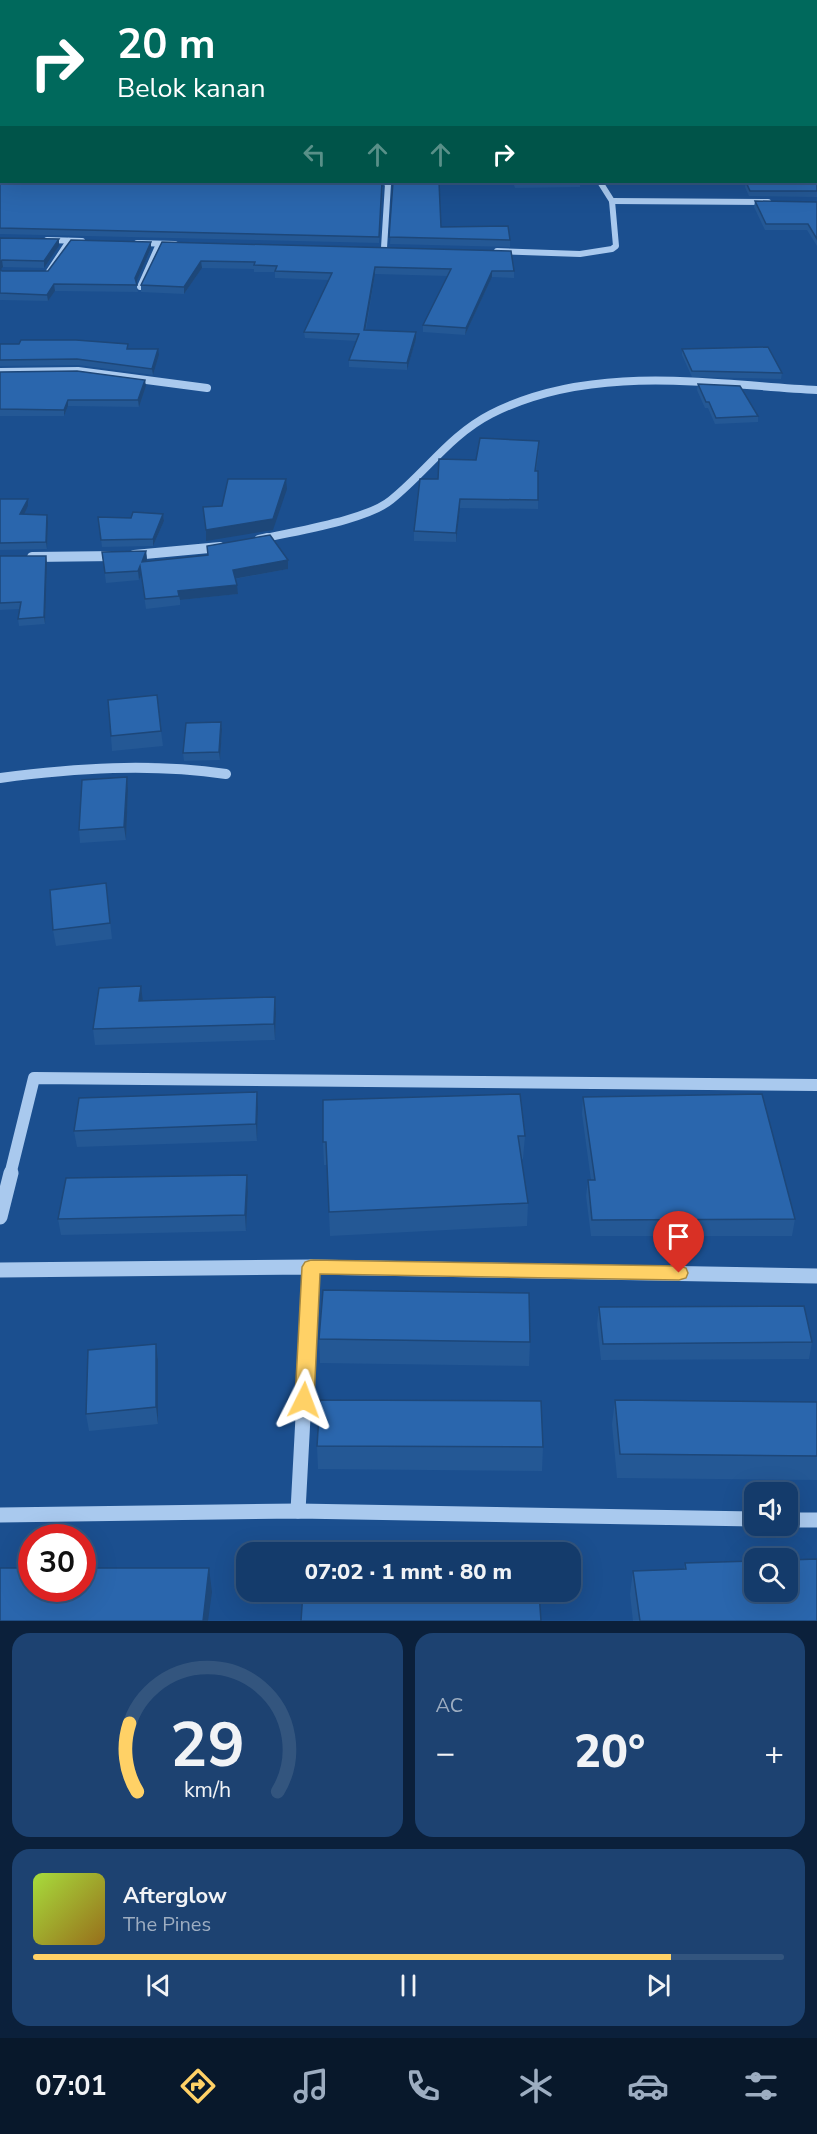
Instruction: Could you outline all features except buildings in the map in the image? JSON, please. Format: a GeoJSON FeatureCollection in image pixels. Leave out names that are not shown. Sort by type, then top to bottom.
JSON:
{"type":"FeatureCollection","features":[{"type":"Feature","properties":{"kind":"street"},"geometry":{"type":"LineString","coordinates":[[384,248],[386,183]]}},
{"type":"Feature","properties":{"kind":"street"},"geometry":{"type":"LineString","coordinates":[[487,251],[580,254],[612,249],[616,246],[612,201],[601,183]]}},
{"type":"Feature","properties":{"kind":"street"},"geometry":{"type":"LineString","coordinates":[[612,201],[771,202]]}},
{"type":"Feature","properties":{"kind":"street"},"geometry":{"type":"LineString","coordinates":[[35,240],[92,242]]}},
{"type":"Feature","properties":{"kind":"street"},"geometry":{"type":"LineString","coordinates":[[36,273],[47,273],[69,241]]}},
{"type":"Feature","properties":{"kind":"street"},"geometry":{"type":"LineString","coordinates":[[125,243],[183,244]]}},
{"type":"Feature","properties":{"kind":"street"},"geometry":{"type":"LineString","coordinates":[[140,287],[159,244]]}},
{"type":"Feature","properties":{"kind":"street"},"geometry":{"type":"LineString","coordinates":[[372,248],[395,248]]}},
{"type":"Feature","properties":{"kind":"street"},"geometry":{"type":"LineString","coordinates":[[0,372],[46,369],[81,371],[207,388]]}},
{"type":"Feature","properties":{"kind":"street"},"geometry":{"type":"LineString","coordinates":[[245,543],[361,514],[390,501],[456,436],[491,414],[552,390],[626,380],[817,390]]}},
{"type":"Feature","properties":{"kind":"street"},"geometry":{"type":"LineString","coordinates":[[19,557],[163,554],[225,546]]}},
{"type":"Feature","properties":{"kind":"street"},"geometry":{"type":"LineString","coordinates":[[0,778],[78,768],[144,764],[226,774]]}},
{"type":"Feature","properties":{"kind":"street"},"geometry":{"type":"LineString","coordinates":[[0,1217],[34,1078],[817,1085]]}},
{"type":"Feature","properties":{"kind":"street"},"geometry":{"type":"LineString","coordinates":[[0,1270],[311,1267],[817,1276]]}},
{"type":"Feature","properties":{"kind":"street"},"geometry":{"type":"LineString","coordinates":[[298,1511],[311,1267]]}},
{"type":"Feature","properties":{"kind":"street"},"geometry":{"type":"LineString","coordinates":[[0,1515],[298,1511],[744,1519]]}},
{"type":"Feature","properties":{"kind":"street"},"geometry":{"type":"LineString","coordinates":[[798,1520],[817,1520]]}},
{"type":"Feature","properties":{"kind":"route"},"geometry":{"type":"LineString","coordinates":[[304,1400],[311,1267],[679,1273]]}}]}
